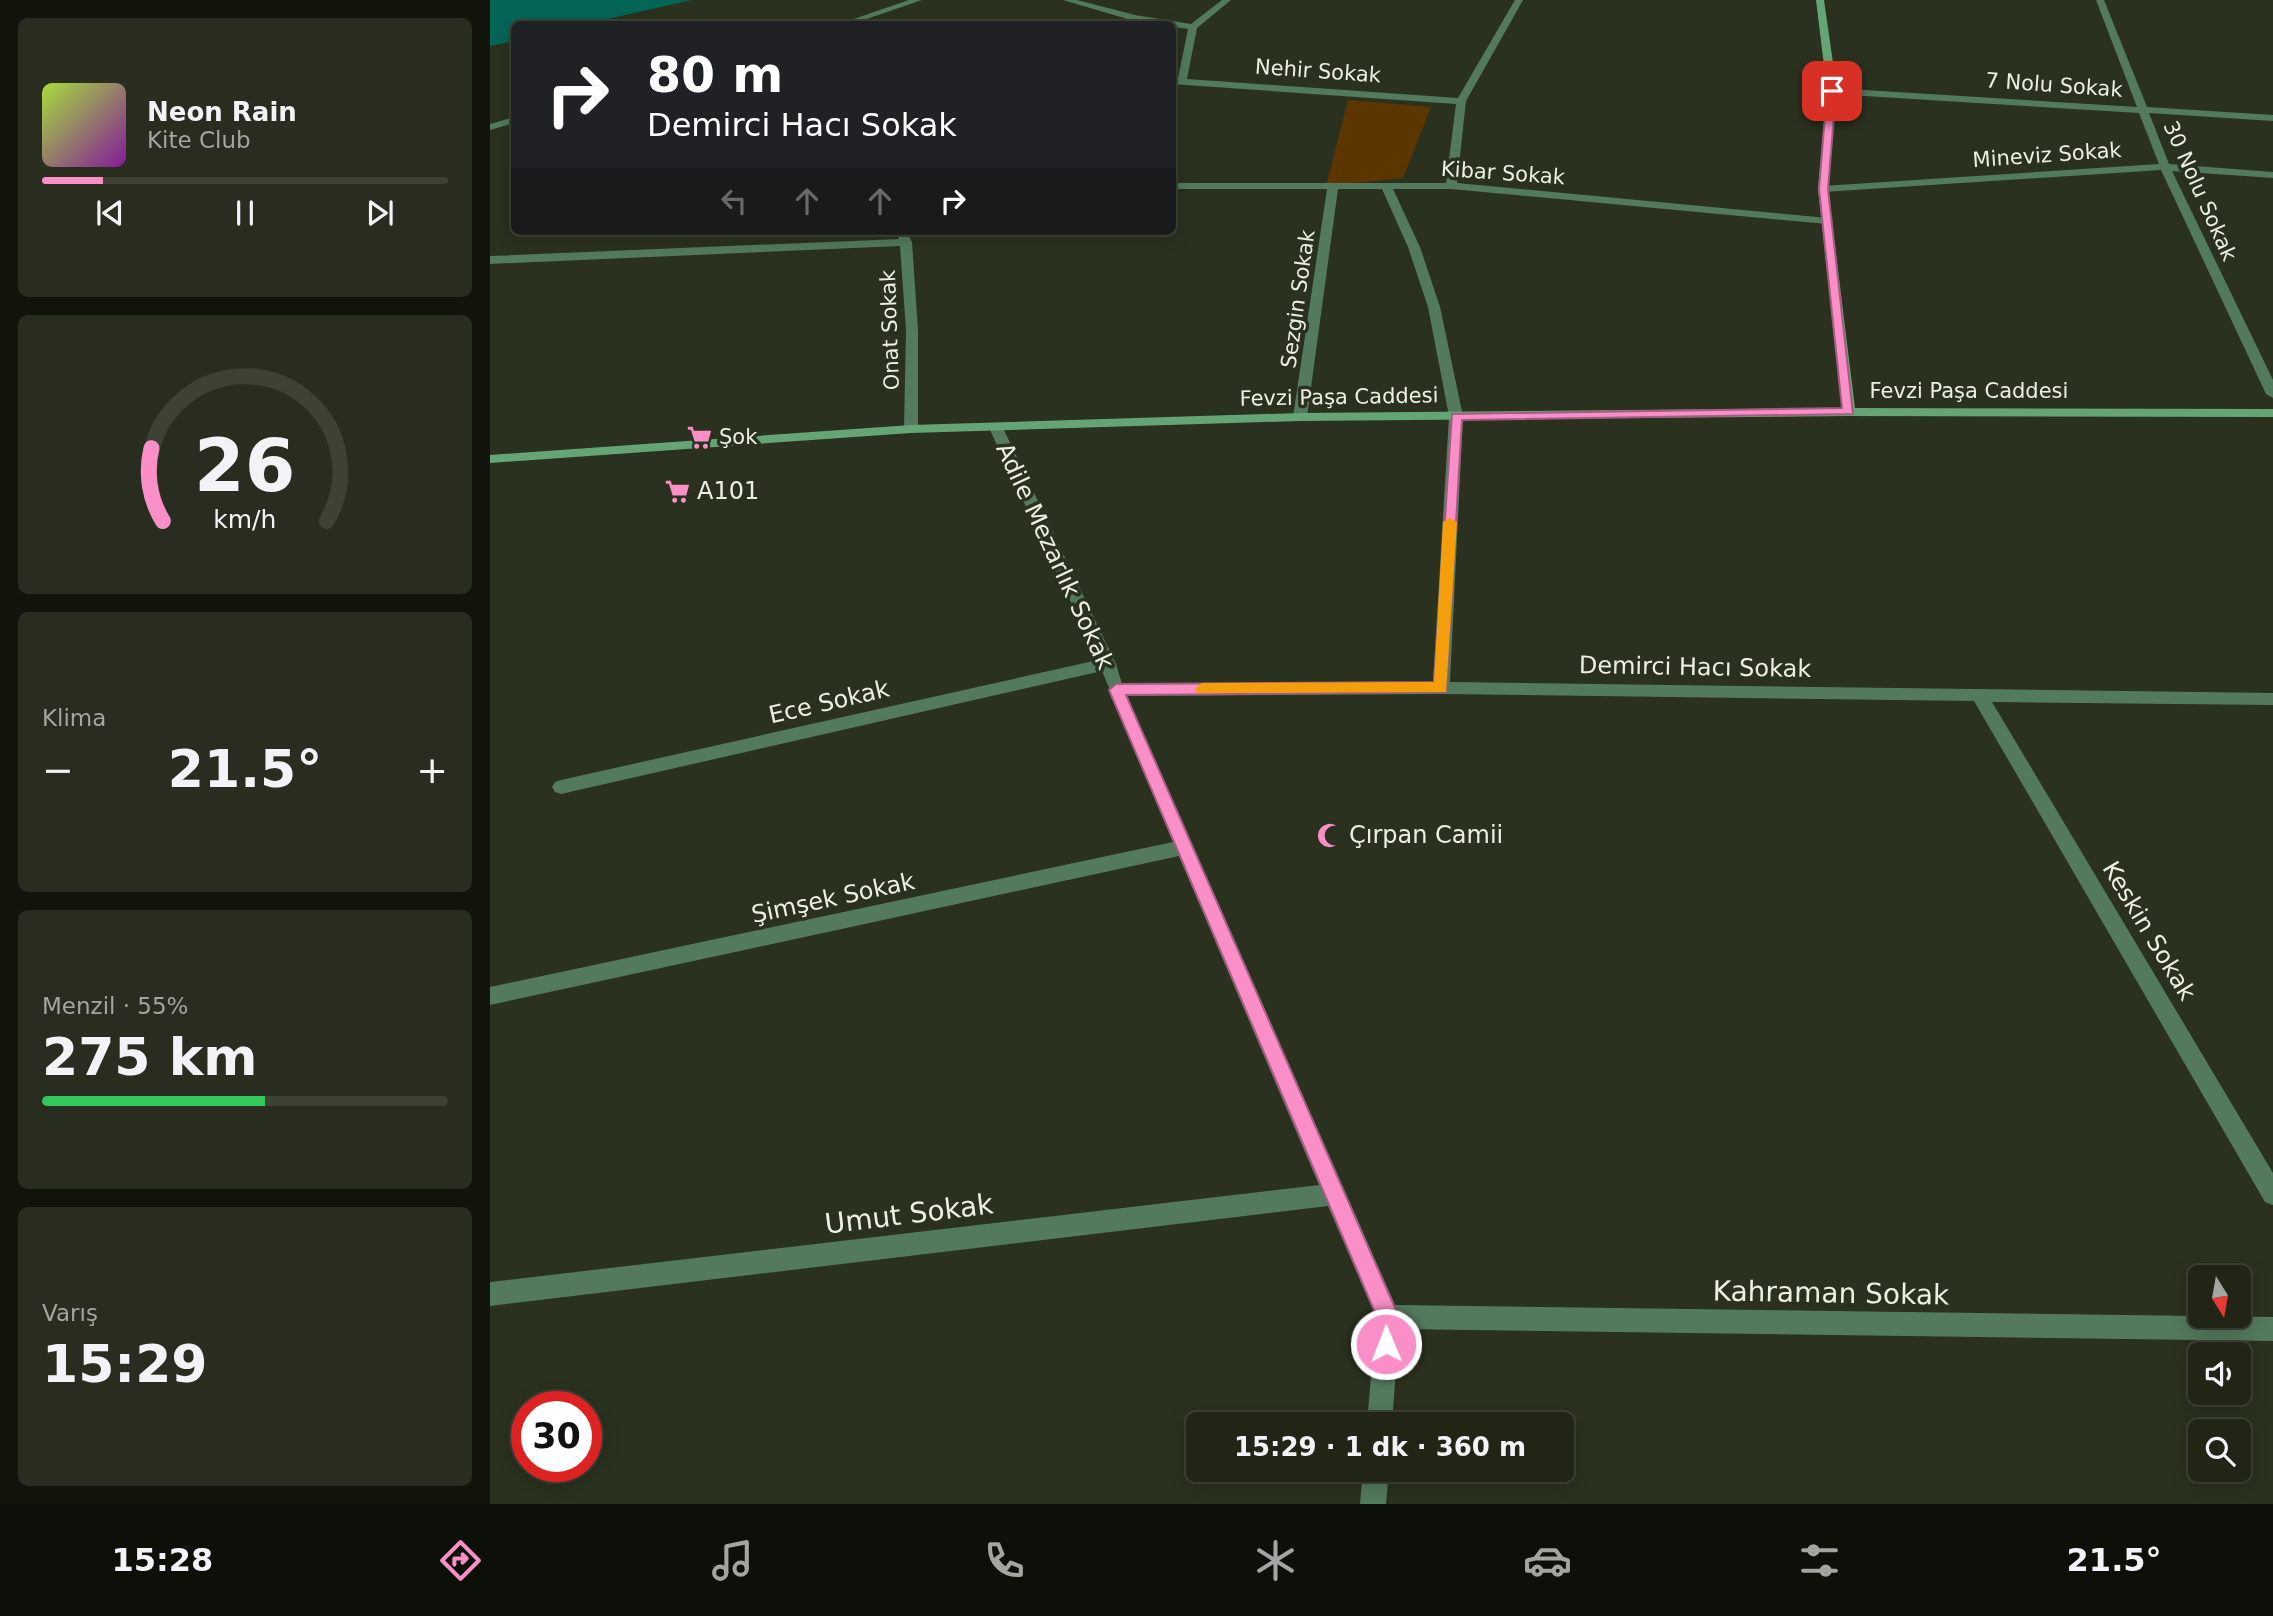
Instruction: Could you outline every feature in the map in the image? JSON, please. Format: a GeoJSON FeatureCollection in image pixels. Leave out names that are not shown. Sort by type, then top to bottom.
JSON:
{"type":"FeatureCollection","features":[{"type":"Feature","properties":{"kind":"main road"},"geometry":{"type":"LineString","coordinates":[[1821,0],[1832,91],[1824,189],[1849,412]]}},
{"type":"Feature","properties":{"kind":"main road","name":"Fevzi Paşa Caddesi"},"geometry":{"type":"LineString","coordinates":[[490,459],[911,429],[1300,417],[1849,412],[2273,413]]}},
{"type":"Feature","properties":{"kind":"street"},"geometry":{"type":"LineString","coordinates":[[853,21],[918,0]]}},
{"type":"Feature","properties":{"kind":"street"},"geometry":{"type":"LineString","coordinates":[[1067,0],[1154,21]]}},
{"type":"Feature","properties":{"kind":"street"},"geometry":{"type":"LineString","coordinates":[[1177,81],[1194,27],[1227,0]]}},
{"type":"Feature","properties":{"kind":"street"},"geometry":{"type":"LineString","coordinates":[[1451,186],[1461,101],[1519,0]]}},
{"type":"Feature","properties":{"kind":"street","name":"30 Nolu Sokak"},"geometry":{"type":"LineString","coordinates":[[2100,0],[2165,167],[2273,394]]}},
{"type":"Feature","properties":{"kind":"street"},"geometry":{"type":"LineString","coordinates":[[1176,24],[1194,27]]}},
{"type":"Feature","properties":{"kind":"street","name":"Nehir Sokak"},"geometry":{"type":"LineString","coordinates":[[1177,81],[1461,101]]}},
{"type":"Feature","properties":{"kind":"street","name":"7 Nolu Sokak"},"geometry":{"type":"LineString","coordinates":[[1832,91],[2273,118]]}},
{"type":"Feature","properties":{"kind":"street"},"geometry":{"type":"LineString","coordinates":[[490,127],[511,121]]}},
{"type":"Feature","properties":{"kind":"street","name":"Mineviz Sokak"},"geometry":{"type":"LineString","coordinates":[[1824,189],[2165,167],[2273,175]]}},
{"type":"Feature","properties":{"kind":"street","name":"Kibar Sokak"},"geometry":{"type":"LineString","coordinates":[[1176,186],[1451,186],[1827,221]]}},
{"type":"Feature","properties":{"kind":"street","name":"Sezgin Sokak"},"geometry":{"type":"LineString","coordinates":[[1300,417],[1334,186]]}},
{"type":"Feature","properties":{"kind":"street"},"geometry":{"type":"LineString","coordinates":[[1386,187],[1414,247],[1434,307],[1456,416],[1441,688]]}},
{"type":"Feature","properties":{"kind":"street"},"geometry":{"type":"LineString","coordinates":[[490,260],[903,236]]}},
{"type":"Feature","properties":{"kind":"street","name":"Onat Sokak"},"geometry":{"type":"LineString","coordinates":[[903,236],[912,330],[911,429]]}},
{"type":"Feature","properties":{"kind":"street","name":"Adile Mezarlık Sokak"},"geometry":{"type":"LineString","coordinates":[[996,428],[1108,664],[1116,690],[1388,1317],[1380,1412]]}},
{"type":"Feature","properties":{"kind":"street","name":"Ece Sokak"},"geometry":{"type":"LineString","coordinates":[[561,787],[1108,664]]}},
{"type":"Feature","properties":{"kind":"street","name":"Demirci Hacı Sokak"},"geometry":{"type":"LineString","coordinates":[[1116,690],[1441,688],[2273,699]]}},
{"type":"Feature","properties":{"kind":"street","name":"Keskin Sokak"},"geometry":{"type":"LineString","coordinates":[[1979,695],[2273,1194]]}},
{"type":"Feature","properties":{"kind":"street","name":"Şimşek Sokak"},"geometry":{"type":"LineString","coordinates":[[490,996],[1186,848]]}},
{"type":"Feature","properties":{"kind":"street","name":"Umut Sokak"},"geometry":{"type":"LineString","coordinates":[[490,1294],[1335,1194]]}},
{"type":"Feature","properties":{"kind":"street","name":"Kahraman Sokak"},"geometry":{"type":"LineString","coordinates":[[1388,1317],[2273,1329]]}},
{"type":"Feature","properties":{"kind":"street"},"geometry":{"type":"LineString","coordinates":[[1373,1504],[1375,1482]]}},
{"type":"Feature","properties":{"kind":"shaded area"},"geometry":{"type":"Polygon","coordinates":[[[1348,100],[1431,107],[1403,178],[1326,186],[1348,100]]]}},
{"type":"Feature","properties":{"kind":"water"},"geometry":{"type":"Polygon","coordinates":[[[490,0],[692,0],[598,21],[511,21],[511,42],[490,46],[490,0]]]}},
{"type":"Feature","properties":{"kind":"slow traffic"},"geometry":{"type":"LineString","coordinates":[[1202,689],[1441,688],[1450,522]]}},
{"type":"Feature","properties":{"kind":"place","name":"Şok"},"geometry":{"type":"Point","coordinates":[699,437]}},
{"type":"Feature","properties":{"kind":"place","name":"A101"},"geometry":{"type":"Point","coordinates":[677,491]}},
{"type":"Feature","properties":{"kind":"place","name":"Çırpan Camii"},"geometry":{"type":"Point","coordinates":[1329,835]}},
{"type":"Feature","properties":{"kind":"route"},"geometry":{"type":"LineString","coordinates":[[1386,1344],[1388,1317],[1116,690],[1441,688],[1456,416],[1849,412],[1824,189],[1832,91]]}}]}
